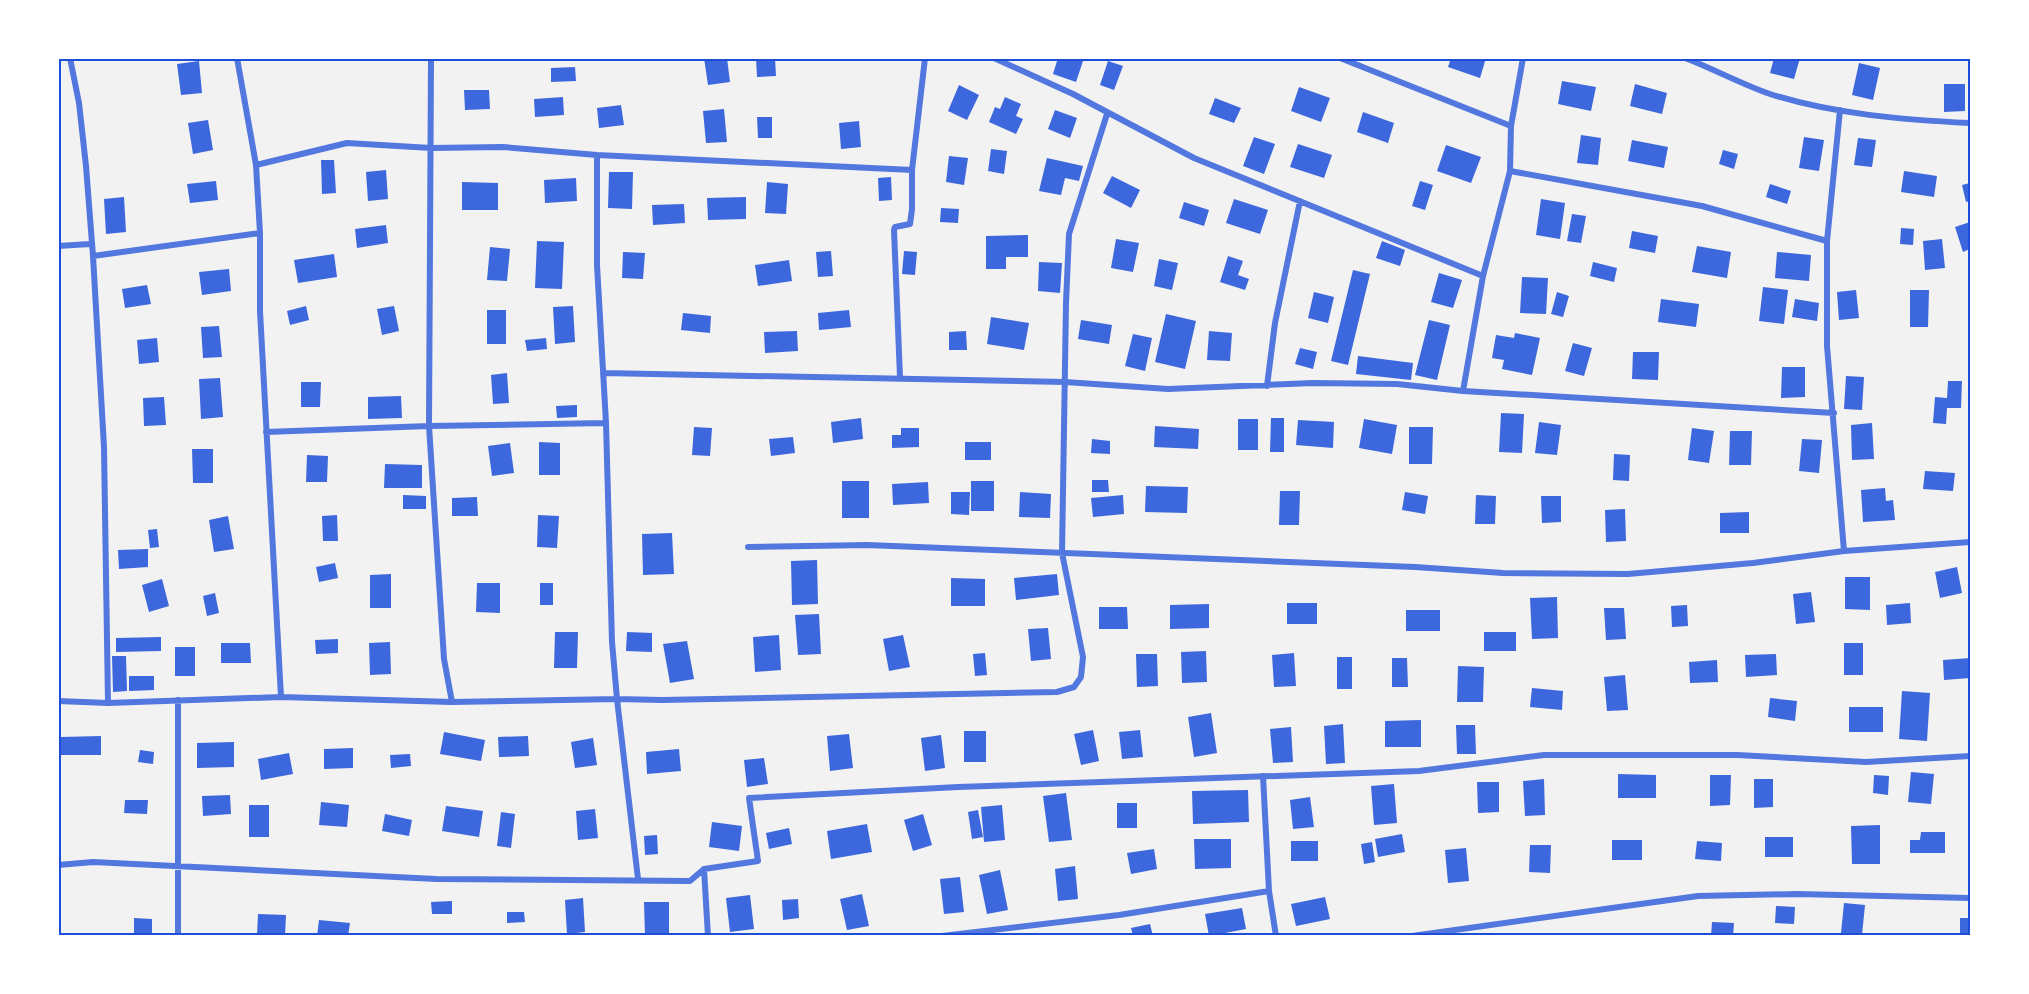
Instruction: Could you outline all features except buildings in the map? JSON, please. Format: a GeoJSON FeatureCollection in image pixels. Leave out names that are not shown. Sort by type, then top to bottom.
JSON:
{"type":"FeatureCollection","features":[{"type":"Feature","properties":{"kind":"street"},"geometry":{"type":"LineString","coordinates":[[70,58],[79,104],[86,166],[90,244],[93,256],[104,447],[108,703]]}},
{"type":"Feature","properties":{"kind":"street"},"geometry":{"type":"LineString","coordinates":[[237,58],[256,165],[260,232],[260,311],[281,697]]}},
{"type":"Feature","properties":{"kind":"street"},"geometry":{"type":"LineString","coordinates":[[431,58],[429,426],[444,659],[452,702]]}},
{"type":"Feature","properties":{"kind":"street"},"geometry":{"type":"LineString","coordinates":[[900,378],[894,230],[895,227],[910,224],[912,170],[925,58]]}},
{"type":"Feature","properties":{"kind":"street"},"geometry":{"type":"LineString","coordinates":[[994,58],[1073,94],[1194,158],[1483,276]]}},
{"type":"Feature","properties":{"kind":"street"},"geometry":{"type":"LineString","coordinates":[[1340,58],[1511,126]]}},
{"type":"Feature","properties":{"kind":"street"},"geometry":{"type":"LineString","coordinates":[[1463,391],[1483,276],[1510,171],[1511,126],[1523,58]]}},
{"type":"Feature","properties":{"kind":"street"},"geometry":{"type":"LineString","coordinates":[[1684,58],[1770,93],[1840,110],[1971,123]]}},
{"type":"Feature","properties":{"kind":"street"},"geometry":{"type":"LineString","coordinates":[[1840,110],[1827,241],[1827,346],[1844,551]]}},
{"type":"Feature","properties":{"kind":"street"},"geometry":{"type":"LineString","coordinates":[[58,701],[108,703],[281,697],[452,702],[662,700],[1035,693],[1057,692],[1074,687],[1081,677],[1083,657],[1062,553],[1069,234],[1107,114]]}},
{"type":"Feature","properties":{"kind":"street"},"geometry":{"type":"LineString","coordinates":[[256,165],[347,143],[431,148],[503,147],[597,155],[912,170]]}},
{"type":"Feature","properties":{"kind":"street"},"geometry":{"type":"LineString","coordinates":[[597,155],[597,265],[606,423],[612,642],[638,879]]}},
{"type":"Feature","properties":{"kind":"street"},"geometry":{"type":"LineString","coordinates":[[1510,171],[1702,206],[1827,241]]}},
{"type":"Feature","properties":{"kind":"street"},"geometry":{"type":"LineString","coordinates":[[1267,386],[1275,323],[1300,201]]}},
{"type":"Feature","properties":{"kind":"street"},"geometry":{"type":"LineString","coordinates":[[93,256],[260,232]]}},
{"type":"Feature","properties":{"kind":"street"},"geometry":{"type":"LineString","coordinates":[[58,246],[90,244]]}},
{"type":"Feature","properties":{"kind":"street"},"geometry":{"type":"LineString","coordinates":[[603,373],[1065,382],[1168,389],[1313,383],[1397,384],[1463,391],[1834,414]]}},
{"type":"Feature","properties":{"kind":"street"},"geometry":{"type":"LineString","coordinates":[[266,432],[606,423]]}},
{"type":"Feature","properties":{"kind":"street"},"geometry":{"type":"LineString","coordinates":[[748,547],[867,545],[1415,567],[1503,573],[1628,574],[1753,563],[1844,551],[1971,542]]}},
{"type":"Feature","properties":{"kind":"street"},"geometry":{"type":"LineString","coordinates":[[178,700],[178,936]]}},
{"type":"Feature","properties":{"kind":"street"},"geometry":{"type":"LineString","coordinates":[[58,865],[93,862],[177,868],[436,879],[690,881],[704,869],[758,861],[749,798],[958,787],[1419,771],[1544,754],[1737,755],[1866,762],[1971,756]]}},
{"type":"Feature","properties":{"kind":"street"},"geometry":{"type":"LineString","coordinates":[[1263,776],[1269,891],[1275,936]]}},
{"type":"Feature","properties":{"kind":"street"},"geometry":{"type":"LineString","coordinates":[[704,869],[708,936]]}},
{"type":"Feature","properties":{"kind":"street"},"geometry":{"type":"LineString","coordinates":[[942,936],[1119,915],[1269,891]]}},
{"type":"Feature","properties":{"kind":"street"},"geometry":{"type":"LineString","coordinates":[[1412,936],[1698,896],[1831,894],[1971,898]]}}]}
